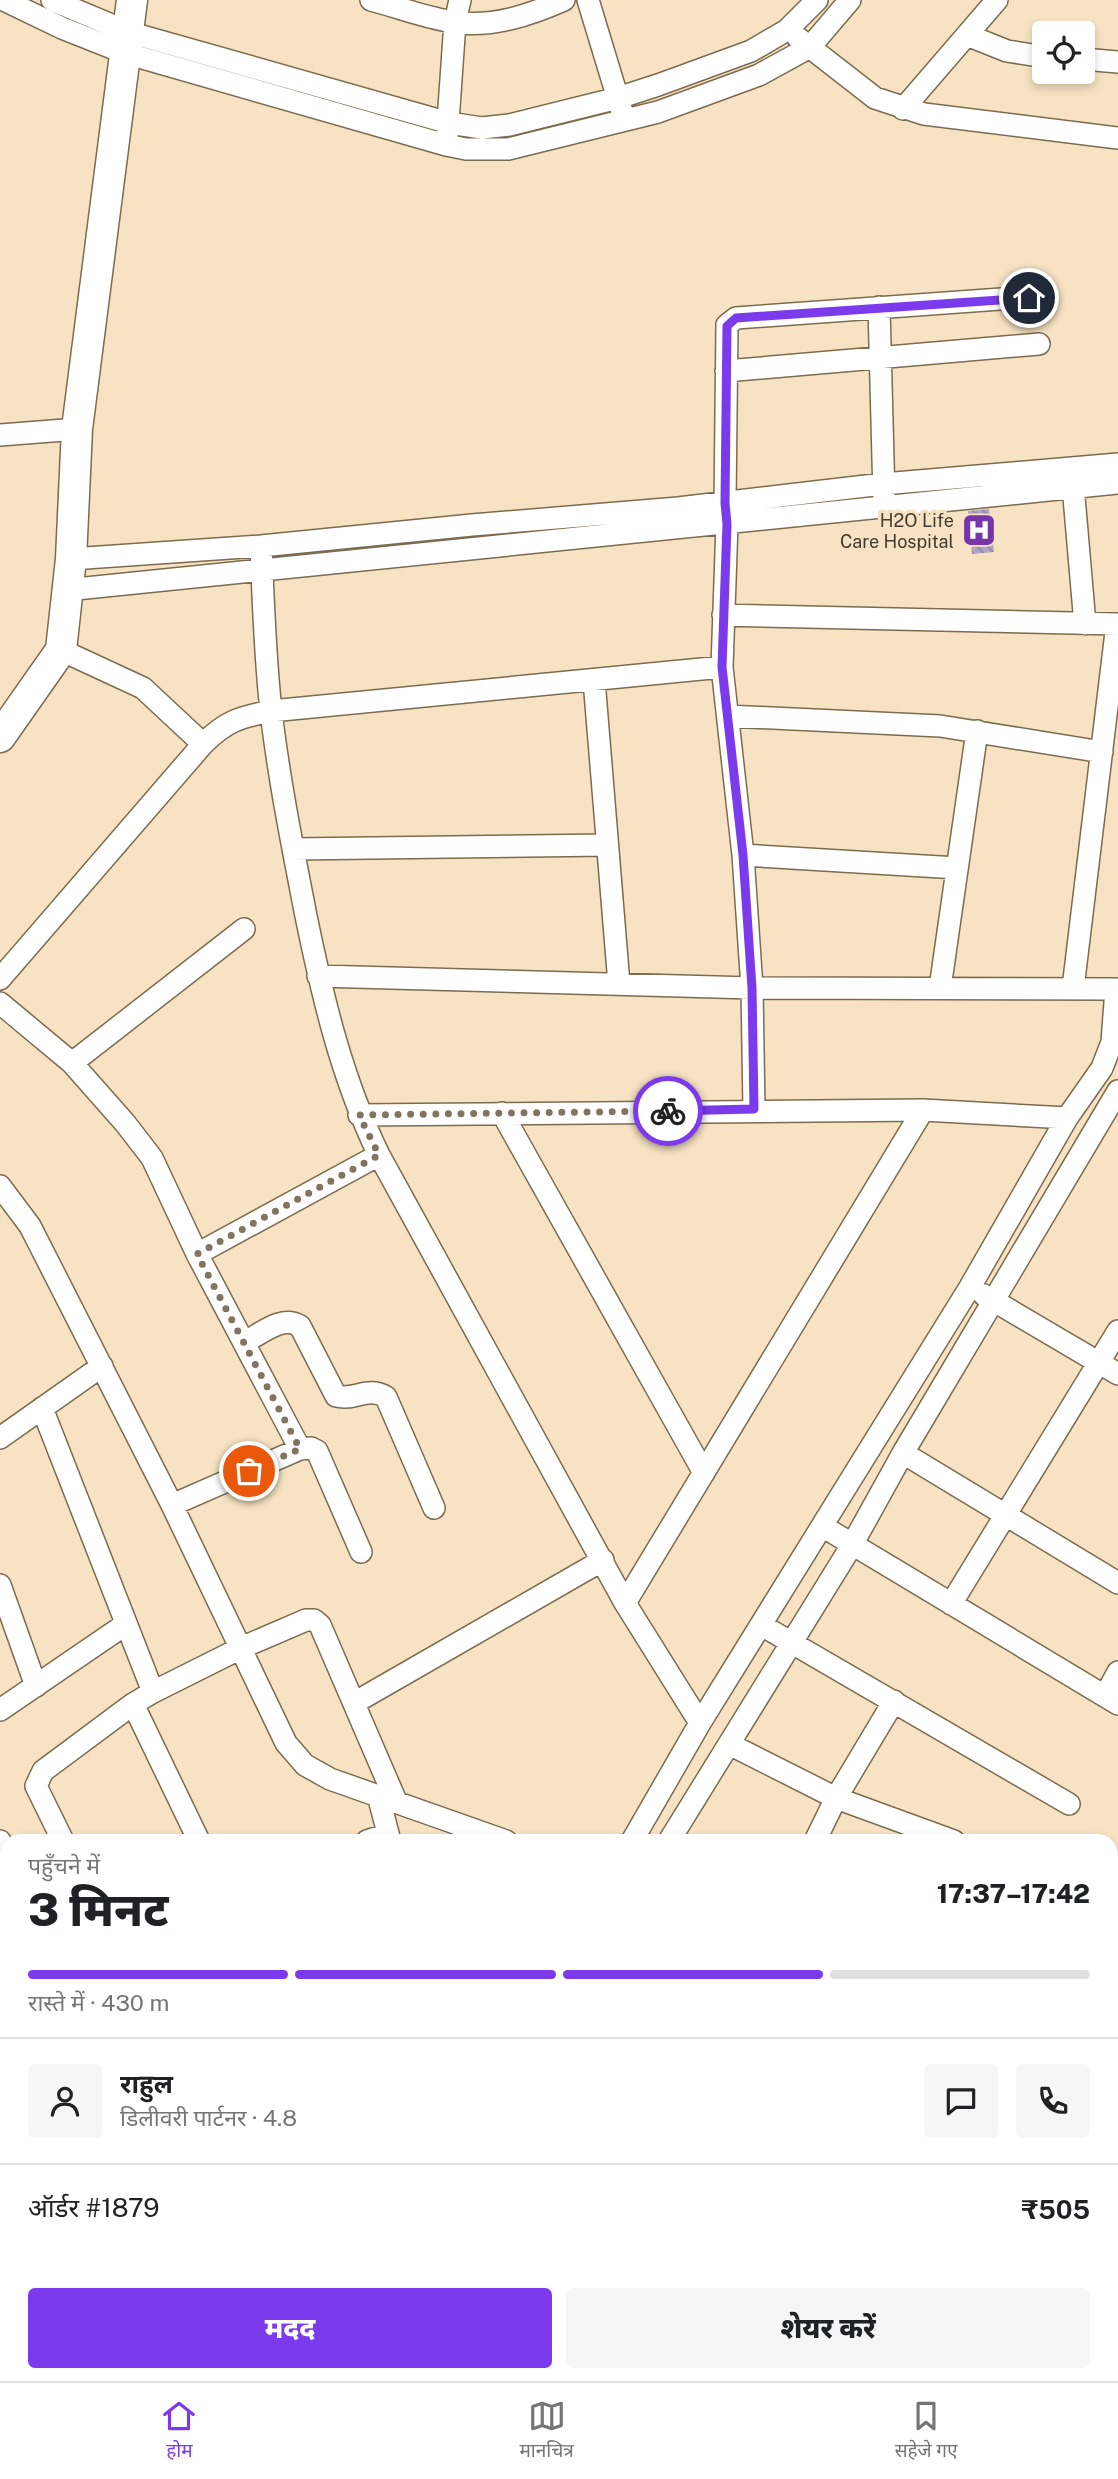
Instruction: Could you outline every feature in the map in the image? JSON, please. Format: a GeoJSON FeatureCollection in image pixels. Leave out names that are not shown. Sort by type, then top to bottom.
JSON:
{"type":"FeatureCollection","features":[{"type":"Feature","properties":{"kind":"street"},"geometry":{"type":"LineString","coordinates":[[4,0],[62,27],[449,123],[482,128],[509,125],[618,98],[751,51],[787,30],[809,2],[831,23]]}},
{"type":"Feature","properties":{"kind":"street"},"geometry":{"type":"LineString","coordinates":[[52,0],[126,42],[446,145],[466,149],[508,149],[624,121],[658,112],[759,75],[810,47],[850,0]]}},
{"type":"Feature","properties":{"kind":"street"},"geometry":{"type":"LineString","coordinates":[[0,737],[61,650],[71,559],[77,429],[132,0]]}},
{"type":"Feature","properties":{"kind":"street"},"geometry":{"type":"LineString","coordinates":[[371,0],[415,6],[455,22],[487,23],[534,13],[564,0]]}},
{"type":"Feature","properties":{"kind":"street"},"geometry":{"type":"LineString","coordinates":[[446,145],[455,22],[460,0]]}},
{"type":"Feature","properties":{"kind":"street"},"geometry":{"type":"LineString","coordinates":[[589,0],[624,121]]}},
{"type":"Feature","properties":{"kind":"street"},"geometry":{"type":"LineString","coordinates":[[903,109],[997,0]]}},
{"type":"Feature","properties":{"kind":"street"},"geometry":{"type":"LineString","coordinates":[[787,30],[876,97],[903,109],[923,114],[1118,138]]}},
{"type":"Feature","properties":{"kind":"street"},"geometry":{"type":"LineString","coordinates":[[967,35],[1007,51],[1032,55]]}},
{"type":"Feature","properties":{"kind":"street"},"geometry":{"type":"LineString","coordinates":[[1095,60],[1118,62]]}},
{"type":"Feature","properties":{"kind":"street"},"geometry":{"type":"LineString","coordinates":[[754,1109],[752,988],[743,855],[722,667],[727,326],[736,318],[1029,298]]}},
{"type":"Feature","properties":{"kind":"street"},"geometry":{"type":"LineString","coordinates":[[879,307],[885,507]]}},
{"type":"Feature","properties":{"kind":"street"},"geometry":{"type":"LineString","coordinates":[[726,371],[1039,345]]}},
{"type":"Feature","properties":{"kind":"street"},"geometry":{"type":"LineString","coordinates":[[0,435],[77,429]]}},
{"type":"Feature","properties":{"kind":"street"},"geometry":{"type":"LineString","coordinates":[[71,559],[726,513],[885,507],[1073,478],[1118,464]]}},
{"type":"Feature","properties":{"kind":"street"},"geometry":{"type":"LineString","coordinates":[[1073,478],[1085,624]]}},
{"type":"Feature","properties":{"kind":"street"},"geometry":{"type":"LineString","coordinates":[[66,590],[262,570],[726,513],[883,484],[1073,478],[1118,483]]}},
{"type":"Feature","properties":{"kind":"street"},"geometry":{"type":"LineString","coordinates":[[261,546],[271,711],[293,849],[318,976],[344,1074],[359,1115],[625,1603],[701,1723]]}},
{"type":"Feature","properties":{"kind":"street"},"geometry":{"type":"LineString","coordinates":[[723,615],[1118,624],[1073,988]]}},
{"type":"Feature","properties":{"kind":"street"},"geometry":{"type":"LineString","coordinates":[[61,650],[143,688],[203,744]]}},
{"type":"Feature","properties":{"kind":"street"},"geometry":{"type":"LineString","coordinates":[[0,979],[203,744],[237,718],[271,711],[722,667]]}},
{"type":"Feature","properties":{"kind":"street"},"geometry":{"type":"LineString","coordinates":[[594,680],[619,984]]}},
{"type":"Feature","properties":{"kind":"street"},"geometry":{"type":"LineString","coordinates":[[728,716],[913,724],[1102,752]]}},
{"type":"Feature","properties":{"kind":"street"},"geometry":{"type":"LineString","coordinates":[[940,988],[977,732]]}},
{"type":"Feature","properties":{"kind":"street"},"geometry":{"type":"LineString","coordinates":[[293,849],[607,845]]}},
{"type":"Feature","properties":{"kind":"street"},"geometry":{"type":"LineString","coordinates":[[743,855],[957,868]]}},
{"type":"Feature","properties":{"kind":"street"},"geometry":{"type":"LineString","coordinates":[[72,1063],[244,929]]}},
{"type":"Feature","properties":{"kind":"street"},"geometry":{"type":"LineString","coordinates":[[318,976],[752,988],[1117,989],[1110,1073],[1067,1118],[970,1287],[701,1723],[636,1834]]}},
{"type":"Feature","properties":{"kind":"street"},"geometry":{"type":"LineString","coordinates":[[0,1003],[72,1063],[152,1158],[197,1254],[300,1449]]}},
{"type":"Feature","properties":{"kind":"street"},"geometry":{"type":"LineString","coordinates":[[673,1834],[852,1545],[903,1453],[1118,1091]]}},
{"type":"Feature","properties":{"kind":"street"},"geometry":{"type":"LineString","coordinates":[[359,1115],[754,1109],[923,1110],[1067,1118]]}},
{"type":"Feature","properties":{"kind":"street"},"geometry":{"type":"LineString","coordinates":[[625,1603],[923,1110]]}},
{"type":"Feature","properties":{"kind":"street"},"geometry":{"type":"LineString","coordinates":[[502,1113],[704,1473]]}},
{"type":"Feature","properties":{"kind":"street"},"geometry":{"type":"LineString","coordinates":[[197,1254],[379,1155]]}},
{"type":"Feature","properties":{"kind":"street"},"geometry":{"type":"LineString","coordinates":[[0,1186],[30,1226],[102,1366],[286,1743],[305,1765],[330,1779],[387,1798],[462,1833]]}},
{"type":"Feature","properties":{"kind":"street"},"geometry":{"type":"LineString","coordinates":[[970,1287],[1118,1374]]}},
{"type":"Feature","properties":{"kind":"street"},"geometry":{"type":"LineString","coordinates":[[245,1342],[283,1322],[291,1321],[300,1326],[336,1396],[345,1398],[370,1391],[386,1397],[434,1508]]}},
{"type":"Feature","properties":{"kind":"street"},"geometry":{"type":"LineString","coordinates":[[951,1604],[1118,1331]]}},
{"type":"Feature","properties":{"kind":"street"},"geometry":{"type":"LineString","coordinates":[[3,1428],[42,1408],[102,1366]]}},
{"type":"Feature","properties":{"kind":"street"},"geometry":{"type":"LineString","coordinates":[[42,1408],[153,1692]]}},
{"type":"Feature","properties":{"kind":"street"},"geometry":{"type":"LineString","coordinates":[[172,1505],[300,1449],[311,1448],[317,1451],[362,1552]]}},
{"type":"Feature","properties":{"kind":"street"},"geometry":{"type":"LineString","coordinates":[[903,1453],[1118,1583]]}},
{"type":"Feature","properties":{"kind":"street"},"geometry":{"type":"LineString","coordinates":[[822,1527],[1111,1700],[1118,1672]]}},
{"type":"Feature","properties":{"kind":"street"},"geometry":{"type":"LineString","coordinates":[[354,1703],[603,1560]]}},
{"type":"Feature","properties":{"kind":"street"},"geometry":{"type":"LineString","coordinates":[[0,1585],[36,1686]]}},
{"type":"Feature","properties":{"kind":"street"},"geometry":{"type":"LineString","coordinates":[[60,1834],[37,1786],[43,1771],[153,1692],[241,1648],[306,1620],[314,1620],[320,1625],[354,1703],[387,1798],[389,1834]]}},
{"type":"Feature","properties":{"kind":"street"},"geometry":{"type":"LineString","coordinates":[[0,1710],[126,1624]]}},
{"type":"Feature","properties":{"kind":"street"},"geometry":{"type":"LineString","coordinates":[[763,1626],[1069,1804]]}},
{"type":"Feature","properties":{"kind":"street"},"geometry":{"type":"LineString","coordinates":[[818,1834],[836,1798],[894,1701]]}},
{"type":"Feature","properties":{"kind":"street"},"geometry":{"type":"LineString","coordinates":[[134,1704],[196,1834]]}},
{"type":"Feature","properties":{"kind":"street"},"geometry":{"type":"LineString","coordinates":[[729,1744],[836,1798],[935,1834]]}},
{"type":"Feature","properties":{"kind":"building"},"geometry":{"type":"Polygon","coordinates":[[[989,509],[994,552],[972,554],[968,511],[989,509]]]}},
{"type":"Feature","properties":{"kind":"way so far"},"geometry":{"type":"LineString","coordinates":[[249,1471],[300,1449],[197,1254],[379,1155],[359,1115],[668,1111]]}},
{"type":"Feature","properties":{"kind":"place","name":"H2O Life Care Hospital"},"geometry":{"type":"Point","coordinates":[979,530]}},
{"type":"Feature","properties":{"kind":"route"},"geometry":{"type":"LineString","coordinates":[[668,1111],[754,1109],[752,988],[743,855],[722,667],[727,524],[727,326],[736,318],[1029,298]]}}]}
